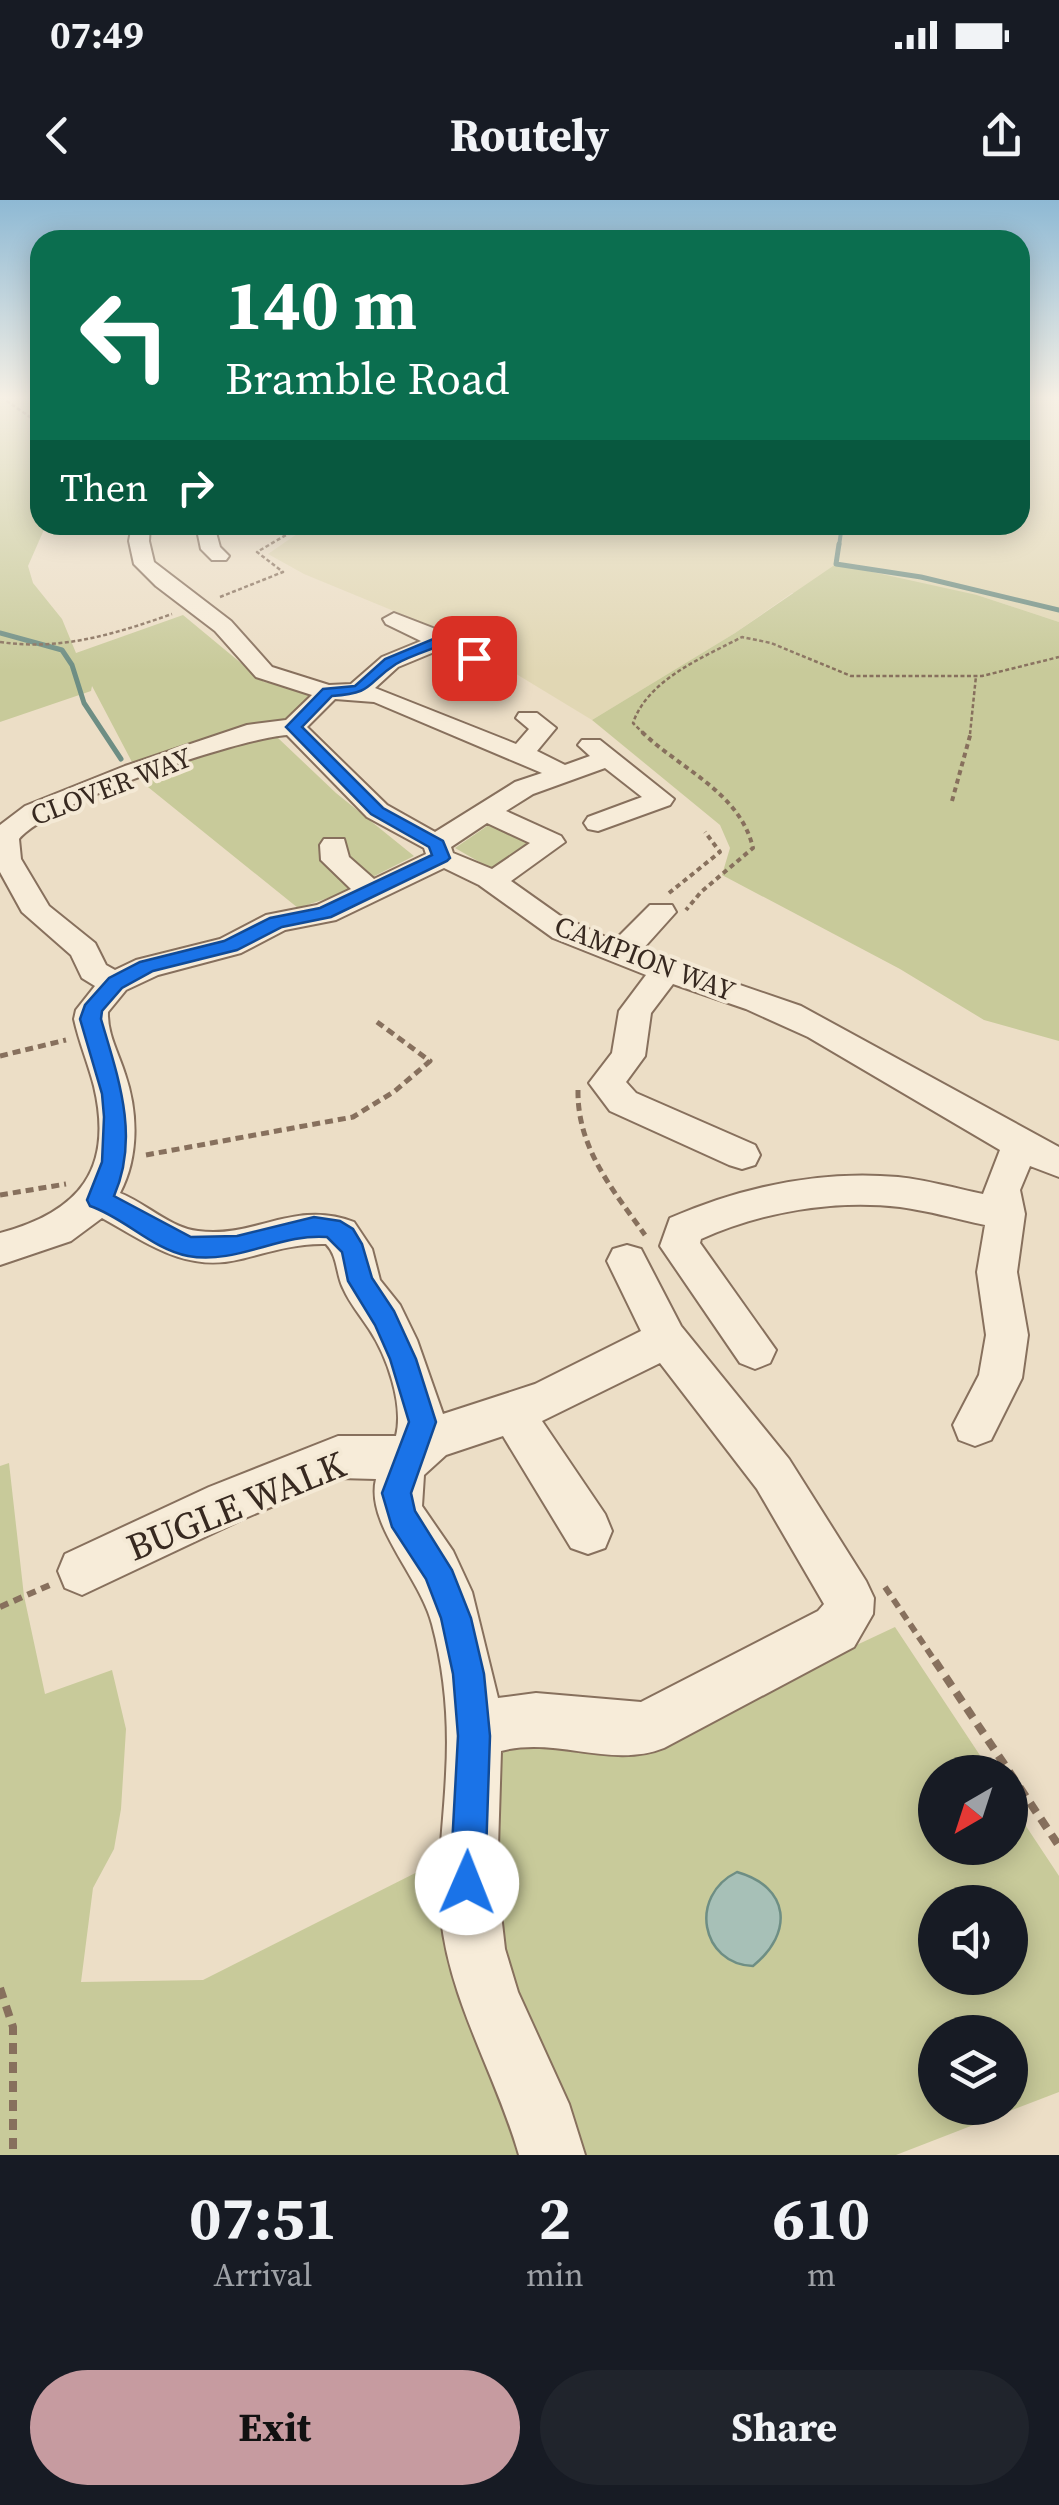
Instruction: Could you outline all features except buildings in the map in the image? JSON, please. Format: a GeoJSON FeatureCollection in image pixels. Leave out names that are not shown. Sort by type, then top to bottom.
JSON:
{"type":"FeatureCollection","features":[{"type":"Feature","properties":{"kind":"street"},"geometry":{"type":"LineString","coordinates":[[140,535],[144,564],[222,626],[264,672],[328,692],[358,690],[388,698],[468,736],[523,752],[559,772]]}},
{"type":"Feature","properties":{"kind":"street"},"geometry":{"type":"LineString","coordinates":[[208,535],[211,550],[219,556]]}},
{"type":"Feature","properties":{"kind":"street"},"geometry":{"type":"LineString","coordinates":[[394,619],[474,658]]}},
{"type":"Feature","properties":{"kind":"street"},"geometry":{"type":"LineString","coordinates":[[358,690],[390,662],[443,640]]}},
{"type":"Feature","properties":{"kind":"street"},"geometry":{"type":"LineString","coordinates":[[293,727],[328,692]]}},
{"type":"Feature","properties":{"kind":"street"},"geometry":{"type":"LineString","coordinates":[[523,752],[544,728],[528,718]]}},
{"type":"Feature","properties":{"kind":"street","name":"CAMPION WAY"},"geometry":{"type":"LineString","coordinates":[[293,727],[377,811],[466,864],[550,924],[620,954],[740,994],[819,1028],[1020,1146],[1059,1164]]}},
{"type":"Feature","properties":{"kind":"street","name":"CLOVER WAY"},"geometry":{"type":"LineString","coordinates":[[116,983],[93,971],[84,950],[37,912],[7,859],[5,839],[9,831],[35,812],[134,772],[256,730],[293,727]]}},
{"type":"Feature","properties":{"kind":"street"},"geometry":{"type":"LineString","coordinates":[[0,1249],[42,1240],[65,1228],[105,1192],[113,1162],[113,1094],[93,1034],[92,1010],[116,983],[147,967],[230,946],[277,922],[325,913],[372,892],[439,851],[485,812],[600,751],[660,799],[598,823]]}},
{"type":"Feature","properties":{"kind":"street"},"geometry":{"type":"LineString","coordinates":[[485,812],[551,842],[491,882]]}},
{"type":"Feature","properties":{"kind":"street"},"geometry":{"type":"LineString","coordinates":[[334,845],[335,860],[372,892]]}},
{"type":"Feature","properties":{"kind":"street"},"geometry":{"type":"LineString","coordinates":[[620,954],[660,907]]}},
{"type":"Feature","properties":{"kind":"street"},"geometry":{"type":"LineString","coordinates":[[667,970],[635,1011],[628,1056],[606,1083],[623,1102],[742,1155]]}},
{"type":"Feature","properties":{"kind":"street"},"geometry":{"type":"LineString","coordinates":[[976,1425],[1000,1378],[1006,1336],[997,1272],[1006,1214],[1001,1190],[1020,1146]]}},
{"type":"Feature","properties":{"kind":"street"},"geometry":{"type":"LineString","coordinates":[[755,1350],[680,1246],[684,1229],[734,1207],[814,1193],[899,1192],[1006,1214]]}},
{"type":"Feature","properties":{"kind":"street"},"geometry":{"type":"LineString","coordinates":[[98,1200],[191,1247],[237,1246],[314,1226],[332,1228],[344,1236],[353,1251],[360,1281],[385,1319],[412,1384],[422,1422],[396,1493],[402,1517],[437,1570],[456,1618],[469,1674],[474,1736],[467,1865],[476,1952],[497,2016],[536,2100],[552,2155]]}},
{"type":"Feature","properties":{"kind":"street"},"geometry":{"type":"LineString","coordinates":[[474,1736],[490,1725],[542,1718],[624,1731],[645,1729],[836,1629],[848,1614],[849,1598],[772,1474],[666,1338],[627,1261]]}},
{"type":"Feature","properties":{"kind":"street","name":"BUGLE WALK"},"geometry":{"type":"LineString","coordinates":[[82,1571],[226,1503],[338,1458],[360,1455],[390,1459],[413,1453],[435,1436],[463,1431],[550,1398],[666,1338]]}},
{"type":"Feature","properties":{"kind":"street"},"geometry":{"type":"LineString","coordinates":[[514,1412],[551,1478],[588,1531]]}},
{"type":"Feature","properties":{"kind":"path"},"geometry":{"type":"LineString","coordinates":[[0,642],[45,646],[94,640],[196,606],[283,572],[257,552],[287,535]]}},
{"type":"Feature","properties":{"kind":"path"},"geometry":{"type":"LineString","coordinates":[[640,732],[632,723],[634,713],[648,694],[742,637],[791,651],[850,676],[976,676],[1059,657]]}},
{"type":"Feature","properties":{"kind":"path"},"geometry":{"type":"LineString","coordinates":[[952,801],[969,746],[976,676]]}},
{"type":"Feature","properties":{"kind":"path"},"geometry":{"type":"LineString","coordinates":[[660,907],[720,852],[706,832]]}},
{"type":"Feature","properties":{"kind":"path"},"geometry":{"type":"LineString","coordinates":[[0,1194],[60,1186],[88,1177],[113,1162],[353,1116],[372,1108],[430,1061],[377,1022]]}},
{"type":"Feature","properties":{"kind":"path"},"geometry":{"type":"LineString","coordinates":[[0,1056],[93,1034]]}},
{"type":"Feature","properties":{"kind":"path"},"geometry":{"type":"LineString","coordinates":[[0,1607],[82,1571]]}},
{"type":"Feature","properties":{"kind":"path"},"geometry":{"type":"LineString","coordinates":[[1028,1799],[1059,1846]]}},
{"type":"Feature","properties":{"kind":"path"},"geometry":{"type":"LineString","coordinates":[[0,1988],[12,2027],[12,2155]]}},
{"type":"Feature","properties":{"kind":"shaded area"},"geometry":{"type":"Polygon","coordinates":[[[1030,488],[1059,488],[1059,622],[977,595],[792,593],[735,633],[592,720],[452,635],[304,574],[268,554],[296,535],[1030,535],[1030,488]]]}},
{"type":"Feature","properties":{"kind":"green space"},"geometry":{"type":"Polygon","coordinates":[[[0,488],[30,488],[30,535],[42,535],[28,566],[33,583],[62,619],[76,653],[183,615],[264,682],[318,692],[278,738],[336,793],[414,856],[337,895],[298,908],[143,783],[92,686],[91,691],[0,722],[0,488]]]}},
{"type":"Feature","properties":{"kind":"green space"},"geometry":{"type":"Polygon","coordinates":[[[836,564],[977,595],[1059,622],[1059,1041],[984,1020],[900,969],[722,875],[730,848],[720,825],[592,720],[735,633],[836,564]]]}},
{"type":"Feature","properties":{"kind":"green space"},"geometry":{"type":"Polygon","coordinates":[[[493,822],[538,843],[497,872],[455,848],[493,822]]]}},
{"type":"Feature","properties":{"kind":"green space"},"geometry":{"type":"Polygon","coordinates":[[[9,1463],[24,1596],[45,1694],[112,1670],[126,1729],[114,1849],[93,1888],[81,1982],[203,1980],[467,1847],[549,2155],[0,2155],[0,1466],[9,1463]]]}},
{"type":"Feature","properties":{"kind":"green space"},"geometry":{"type":"Polygon","coordinates":[[[895,1627],[980,1755],[918,1755],[918,1865],[1028,1865],[1028,1829],[1059,1876],[1059,2092],[1028,2104],[1028,2015],[918,2015],[918,2125],[974,2125],[896,2155],[580,2155],[490,1932],[492,1747],[799,1672],[895,1627]]]}},
{"type":"Feature","properties":{"kind":"water"},"geometry":{"type":"Polygon","coordinates":[[[737,1872],[768,1888],[780,1912],[775,1940],[753,1966],[722,1954],[707,1927],[712,1897],[721,1883],[737,1872]]]}},
{"type":"Feature","properties":{"kind":"waterway"},"geometry":{"type":"LineString","coordinates":[[839,546],[841,535]]}},
{"type":"Feature","properties":{"kind":"waterway"},"geometry":{"type":"LineString","coordinates":[[839,544],[836,564],[921,577],[1059,610]]}},
{"type":"Feature","properties":{"kind":"waterway"},"geometry":{"type":"LineString","coordinates":[[0,633],[62,650],[72,665],[84,703],[121,759]]}},
{"type":"Feature","properties":{"kind":"route"},"geometry":{"type":"LineString","coordinates":[[467,1883],[474,1736],[469,1674],[456,1618],[437,1570],[402,1517],[396,1493],[422,1422],[403,1359],[385,1319],[360,1281],[353,1251],[344,1236],[332,1228],[314,1226],[237,1246],[191,1247],[162,1236],[116,1206],[98,1200],[105,1192],[113,1162],[115,1117],[113,1094],[90,1019],[92,1010],[126,976],[230,946],[277,922],[325,913],[441,858],[436,844],[428,838],[377,811],[293,727],[328,692],[358,690],[390,662],[414,651],[443,640],[474,658]]}}]}
